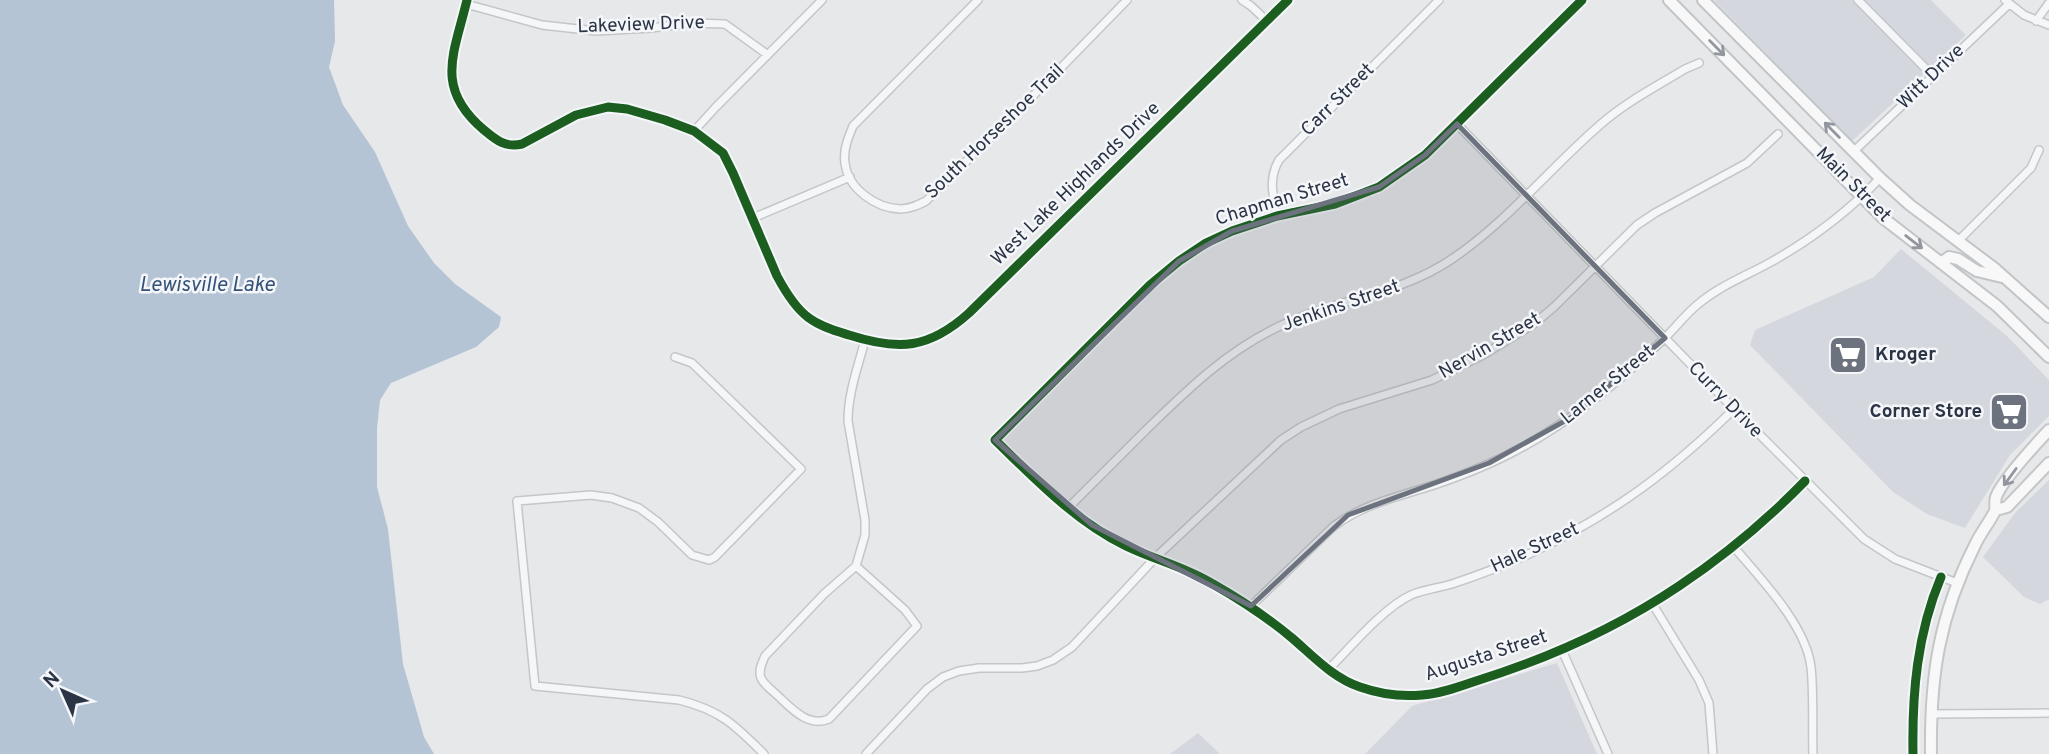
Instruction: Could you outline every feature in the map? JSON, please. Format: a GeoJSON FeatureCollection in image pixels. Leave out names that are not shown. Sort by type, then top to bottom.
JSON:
{"type":"FeatureCollection","features":[{"type":"Feature","properties":{"kind":"main road","name":"Main Street"},"geometry":{"type":"LineString","coordinates":[[1669,0],[1883,218],[1997,306],[2049,358]]}},
{"type":"Feature","properties":{"kind":"main road","name":"Main Street"},"geometry":{"type":"LineString","coordinates":[[1703,0],[1880,178],[1910,205],[2005,277],[2049,317]]}},
{"type":"Feature","properties":{"kind":"main road"},"geometry":{"type":"LineString","coordinates":[[1941,263],[1949,257],[1958,259],[1977,271],[2005,277]]}},
{"type":"Feature","properties":{"kind":"main road"},"geometry":{"type":"LineString","coordinates":[[1931,754],[1931,714],[1938,645],[1958,583],[1974,546],[1996,510],[1995,499],[2003,485],[2049,430]]}},
{"type":"Feature","properties":{"kind":"main road"},"geometry":{"type":"LineString","coordinates":[[1996,510],[2007,507],[2049,463]]}},
{"type":"Feature","properties":{"kind":"street"},"geometry":{"type":"LineString","coordinates":[[694,131],[822,0]]}},
{"type":"Feature","properties":{"kind":"street"},"geometry":{"type":"LineString","coordinates":[[753,218],[850,177],[844,160],[846,141],[853,126],[978,0]]}},
{"type":"Feature","properties":{"kind":"street","name":"South Horseshoe Trail"},"geometry":{"type":"LineString","coordinates":[[850,177],[859,190],[880,205],[899,209],[926,201],[1042,88],[1127,0]]}},
{"type":"Feature","properties":{"kind":"street"},"geometry":{"type":"LineString","coordinates":[[1242,0],[1267,21]]}},
{"type":"Feature","properties":{"kind":"street","name":"West Lake Highlands Drive"},"geometry":{"type":"LineString","coordinates":[[466,2],[452,63],[453,89],[478,125],[493,139],[503,144],[522,144],[576,115],[608,107],[627,109],[694,131],[723,153],[777,275],[801,311],[813,321],[835,331],[865,340],[909,345],[923,342],[952,328],[1288,0]]}},
{"type":"Feature","properties":{"kind":"street","name":"Carr Street"},"geometry":{"type":"LineString","coordinates":[[1277,216],[1272,184],[1273,171],[1279,160],[1439,0]]}},
{"type":"Feature","properties":{"kind":"street","name":"Chapman Street"},"geometry":{"type":"LineString","coordinates":[[995,440],[1150,285],[1179,261],[1223,235],[1277,216],[1335,204],[1380,187],[1425,155],[1582,0]]}},
{"type":"Feature","properties":{"kind":"street"},"geometry":{"type":"LineString","coordinates":[[1858,0],[1933,76]]}},
{"type":"Feature","properties":{"kind":"street","name":"Lakeview Drive"},"geometry":{"type":"LineString","coordinates":[[466,2],[542,24],[596,31],[692,23],[725,24],[768,55]]}},
{"type":"Feature","properties":{"kind":"street"},"geometry":{"type":"LineString","coordinates":[[2007,2],[2024,15],[2049,25]]}},
{"type":"Feature","properties":{"kind":"street","name":"Witt Drive"},"geometry":{"type":"LineString","coordinates":[[1854,151],[2007,2]]}},
{"type":"Feature","properties":{"kind":"street"},"geometry":{"type":"LineString","coordinates":[[2036,21],[2049,3]]}},
{"type":"Feature","properties":{"kind":"street","name":"Jenkins Street"},"geometry":{"type":"LineString","coordinates":[[1068,508],[1197,380],[1232,352],[1280,326],[1395,288],[1428,273],[1491,230],[1602,122],[1685,69],[1699,63]]}},
{"type":"Feature","properties":{"kind":"street","name":"Curry Drive"},"geometry":{"type":"LineString","coordinates":[[1457,124],[1864,539],[1895,559],[1958,583]]}},
{"type":"Feature","properties":{"kind":"street","name":"Nervin Street"},"geometry":{"type":"LineString","coordinates":[[866,754],[927,689],[943,677],[969,669],[1037,666],[1062,654],[1084,636],[1156,557],[1281,440],[1339,409],[1433,380],[1483,355],[1535,323],[1637,225],[1747,163],[1778,134]]}},
{"type":"Feature","properties":{"kind":"street"},"geometry":{"type":"LineString","coordinates":[[1958,241],[2031,168],[2039,149]]}},
{"type":"Feature","properties":{"kind":"street","name":"Larner Street"},"geometry":{"type":"LineString","coordinates":[[1251,606],[1348,515],[1376,502],[1436,484],[1489,463],[1523,447],[1590,404],[1665,338],[1697,305],[1723,286],[1808,239],[1845,212],[1880,178]]}},
{"type":"Feature","properties":{"kind":"street"},"geometry":{"type":"LineString","coordinates":[[856,566],[905,610],[917,626],[829,719],[821,723],[812,721],[797,713],[767,686],[761,678],[760,668],[765,656],[824,594],[856,566],[865,535],[865,520],[848,408],[850,389],[865,340]]}},
{"type":"Feature","properties":{"kind":"street"},"geometry":{"type":"LineString","coordinates":[[675,357],[692,363],[801,469],[709,560],[692,555],[658,522],[639,508],[612,498],[591,495],[517,501],[535,685],[680,699],[701,705],[734,724],[764,754]]}},
{"type":"Feature","properties":{"kind":"street","name":"Hale Street"},"geometry":{"type":"LineString","coordinates":[[1328,670],[1396,604],[1412,595],[1518,559],[1608,512],[1682,458],[1734,409]]}},
{"type":"Feature","properties":{"kind":"street","name":"Augusta Street"},"geometry":{"type":"LineString","coordinates":[[995,440],[1068,508],[1091,525],[1127,546],[1208,580],[1251,606],[1328,670],[1357,686],[1396,695],[1424,695],[1495,675],[1562,650],[1652,603],[1680,586],[1733,546],[1805,481]]}},
{"type":"Feature","properties":{"kind":"street"},"geometry":{"type":"LineString","coordinates":[[1733,546],[1801,635],[1811,665],[1813,754]]}},
{"type":"Feature","properties":{"kind":"street"},"geometry":{"type":"LineString","coordinates":[[1913,754],[1912,719],[1917,664],[1928,613],[1941,577]]}},
{"type":"Feature","properties":{"kind":"street"},"geometry":{"type":"LineString","coordinates":[[1652,603],[1699,680],[1709,703],[1713,754]]}},
{"type":"Feature","properties":{"kind":"street"},"geometry":{"type":"LineString","coordinates":[[1562,650],[1608,754]]}},
{"type":"Feature","properties":{"kind":"street"},"geometry":{"type":"LineString","coordinates":[[1931,714],[2049,713]]}},
{"type":"Feature","properties":{"kind":"highlighted area"},"geometry":{"type":"Polygon","coordinates":[[[1457,124],[1665,338],[1572,417],[1489,463],[1348,515],[1251,606],[1092,525],[995,440],[1179,261],[1232,231],[1379,187],[1425,155],[1457,124]]]}},
{"type":"Feature","properties":{"kind":"shaded area"},"geometry":{"type":"Polygon","coordinates":[[[1714,0],[1931,0],[1966,35],[1852,141],[1714,0]]]}},
{"type":"Feature","properties":{"kind":"shaded area"},"geometry":{"type":"Polygon","coordinates":[[[1901,249],[2007,336],[2049,380],[2049,416],[2010,455],[1965,528],[1927,514],[1893,492],[1750,345],[1755,330],[1874,277],[1901,249]]]}},
{"type":"Feature","properties":{"kind":"shaded area"},"geometry":{"type":"Polygon","coordinates":[[[2049,480],[2049,599],[2040,604],[2024,597],[1983,557],[2015,513],[2049,480]]]}},
{"type":"Feature","properties":{"kind":"shaded area"},"geometry":{"type":"Polygon","coordinates":[[[1557,663],[1597,754],[1365,754],[1412,706],[1557,663]]]}},
{"type":"Feature","properties":{"kind":"shaded area"},"geometry":{"type":"Polygon","coordinates":[[[1198,733],[1220,754],[1170,754],[1198,733]]]}},
{"type":"Feature","properties":{"kind":"water","name":"Lewisville Lake"},"geometry":{"type":"Polygon","coordinates":[[[0,0],[334,0],[335,41],[329,67],[343,105],[375,152],[408,226],[434,263],[455,284],[501,317],[499,327],[476,347],[391,383],[380,400],[377,487],[388,529],[403,664],[424,737],[434,754],[0,754],[0,0]]]}},
{"type":"Feature","properties":{"kind":"cycle path"},"geometry":{"type":"LineString","coordinates":[[467,0],[453,54],[453,85],[458,100],[468,115],[488,134],[506,144],[522,144],[576,115],[608,107],[627,109],[694,131],[723,153],[777,276],[799,309],[814,321],[834,330],[867,340],[898,345],[927,340],[969,313],[1288,0]]}},
{"type":"Feature","properties":{"kind":"cycle path"},"geometry":{"type":"LineString","coordinates":[[1582,0],[1425,155],[1379,187],[1335,204],[1277,216],[1232,231],[1206,243],[1179,261],[1150,285],[995,440],[1056,498],[1107,536],[1203,578],[1234,596],[1350,683],[1383,693],[1414,696],[1458,687],[1531,662],[1632,615],[1729,550],[1805,481]]}},
{"type":"Feature","properties":{"kind":"cycle path"},"geometry":{"type":"LineString","coordinates":[[1913,754],[1914,709],[1921,642],[1941,577]]}},
{"type":"Feature","properties":{"kind":"place","name":"Kroger"},"geometry":{"type":"Point","coordinates":[1848,355]}},
{"type":"Feature","properties":{"kind":"place","name":"Corner Store"},"geometry":{"type":"Point","coordinates":[2009,412]}}]}
